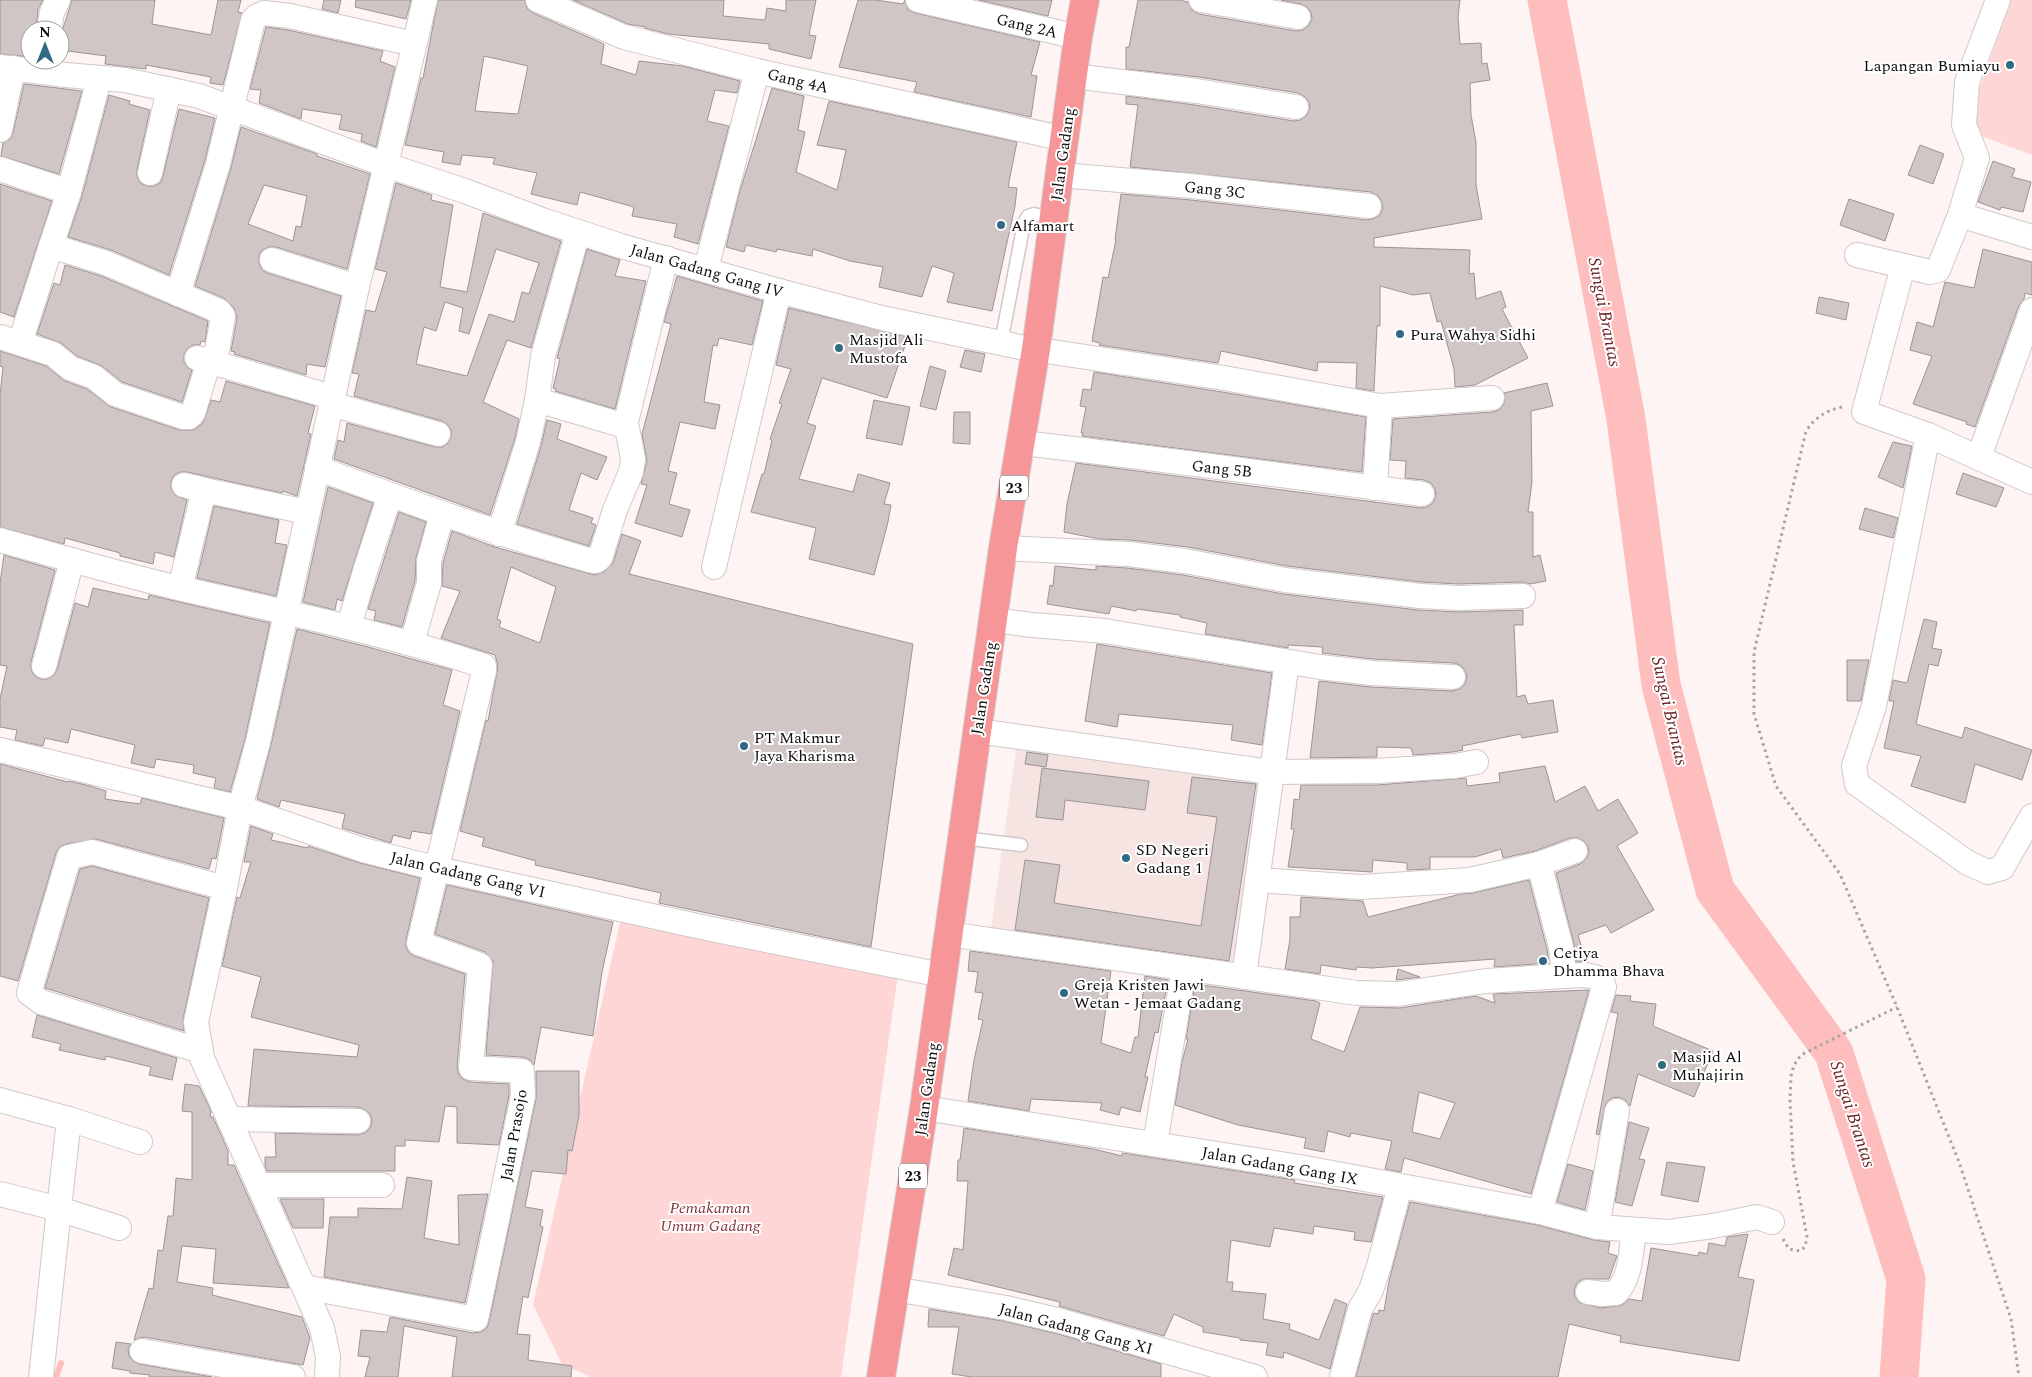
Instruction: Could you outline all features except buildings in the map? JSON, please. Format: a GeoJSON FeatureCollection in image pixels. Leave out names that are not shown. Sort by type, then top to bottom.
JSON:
{"type":"FeatureCollection","features":[{"type":"Feature","properties":{"kind":"highway","name":"Jalan Gadang"},"geometry":{"type":"LineString","coordinates":[[881,1377],[924,1108],[1003,548],[1022,443],[1053,219],[1061,175],[1078,37],[1085,0]]}},
{"type":"Feature","properties":{"kind":"street"},"geometry":{"type":"LineString","coordinates":[[51,20],[52,12],[58,0]]}},
{"type":"Feature","properties":{"kind":"street"},"geometry":{"type":"LineString","coordinates":[[327,1377],[328,1357],[326,1340],[201,1050],[196,1022],[240,808],[258,742],[316,468],[425,0]]}},
{"type":"Feature","properties":{"kind":"street","name":"Gang 4A"},"geometry":{"type":"LineString","coordinates":[[538,0],[624,37],[758,71],[1065,139]]}},
{"type":"Feature","properties":{"kind":"street","name":"Gang 2A"},"geometry":{"type":"LineString","coordinates":[[918,0],[1078,37]]}},
{"type":"Feature","properties":{"kind":"street"},"geometry":{"type":"LineString","coordinates":[[1201,0],[1298,17]]}},
{"type":"Feature","properties":{"kind":"street"},"geometry":{"type":"LineString","coordinates":[[1857,255],[1930,272],[1938,270],[1960,215],[1977,158],[1964,125],[1968,82],[1998,0]]}},
{"type":"Feature","properties":{"kind":"street"},"geometry":{"type":"LineString","coordinates":[[178,294],[218,164],[254,20],[257,16],[264,13],[290,16],[414,44]]}},
{"type":"Feature","properties":{"kind":"street"},"geometry":{"type":"LineString","coordinates":[[0,130],[7,67]]}},
{"type":"Feature","properties":{"kind":"street","name":"Jalan Gadang Gang IV"},"geometry":{"type":"LineString","coordinates":[[7,67],[20,67]]}},
{"type":"Feature","properties":{"kind":"street","name":"Jalan Gadang Gang IV"},"geometry":{"type":"LineString","coordinates":[[61,70],[99,79],[125,80],[199,96],[386,166],[465,190],[578,232],[779,291],[882,318],[1001,343],[1263,385],[1380,406],[1492,398]]}},
{"type":"Feature","properties":{"kind":"street"},"geometry":{"type":"LineString","coordinates":[[706,269],[758,71]]}},
{"type":"Feature","properties":{"kind":"street"},"geometry":{"type":"LineString","coordinates":[[1073,76],[1197,91],[1296,108]]}},
{"type":"Feature","properties":{"kind":"street"},"geometry":{"type":"LineString","coordinates":[[99,79],[70,192],[51,246],[10,340],[53,354],[70,368],[94,376],[115,394],[183,417],[189,417],[193,413],[202,359]]}},
{"type":"Feature","properties":{"kind":"street"},"geometry":{"type":"LineString","coordinates":[[150,173],[169,89]]}},
{"type":"Feature","properties":{"kind":"street"},"geometry":{"type":"LineString","coordinates":[[0,169],[70,192]]}},
{"type":"Feature","properties":{"kind":"street","name":"Gang 3C"},"geometry":{"type":"LineString","coordinates":[[1061,175],[1192,186],[1369,206]]}},
{"type":"Feature","properties":{"kind":"street"},"geometry":{"type":"LineString","coordinates":[[1960,215],[2032,237]]}},
{"type":"Feature","properties":{"kind":"street"},"geometry":{"type":"LineString","coordinates":[[499,534],[528,442],[537,400],[543,356],[578,232]]}},
{"type":"Feature","properties":{"kind":"street"},"geometry":{"type":"LineString","coordinates":[[51,246],[106,263],[222,313],[217,351],[202,359]]}},
{"type":"Feature","properties":{"kind":"street"},"geometry":{"type":"LineString","coordinates":[[625,426],[666,258]]}},
{"type":"Feature","properties":{"kind":"street"},"geometry":{"type":"LineString","coordinates":[[272,260],[357,287]]}},
{"type":"Feature","properties":{"kind":"street"},"geometry":{"type":"LineString","coordinates":[[1903,266],[1864,412],[1928,435],[2032,482]]}},
{"type":"Feature","properties":{"kind":"street"},"geometry":{"type":"LineString","coordinates":[[714,567],[779,291]]}},
{"type":"Feature","properties":{"kind":"street"},"geometry":{"type":"LineString","coordinates":[[1979,457],[2032,310]]}},
{"type":"Feature","properties":{"kind":"street"},"geometry":{"type":"LineString","coordinates":[[202,359],[438,434]]}},
{"type":"Feature","properties":{"kind":"street"},"geometry":{"type":"LineString","coordinates":[[316,468],[499,534],[589,560],[598,560],[604,550],[615,510],[632,466],[629,431],[625,426],[537,400]]}},
{"type":"Feature","properties":{"kind":"street"},"geometry":{"type":"LineString","coordinates":[[1375,488],[1380,406]]}},
{"type":"Feature","properties":{"kind":"street"},"geometry":{"type":"LineString","coordinates":[[1928,435],[1874,706],[1854,766],[1857,784],[1968,863],[1988,872],[2002,868],[2032,816]]}},
{"type":"Feature","properties":{"kind":"street","name":"Gang 5B"},"geometry":{"type":"LineString","coordinates":[[1022,443],[1182,464],[1258,471],[1422,494]]}},
{"type":"Feature","properties":{"kind":"street"},"geometry":{"type":"LineString","coordinates":[[180,588],[194,488],[307,512]]}},
{"type":"Feature","properties":{"kind":"street"},"geometry":{"type":"LineString","coordinates":[[349,626],[390,495]]}},
{"type":"Feature","properties":{"kind":"street"},"geometry":{"type":"LineString","coordinates":[[412,643],[429,583],[429,561],[442,514]]}},
{"type":"Feature","properties":{"kind":"street"},"geometry":{"type":"LineString","coordinates":[[0,540],[180,588],[349,626],[412,643],[484,667],[463,765],[436,868]]}},
{"type":"Feature","properties":{"kind":"street"},"geometry":{"type":"LineString","coordinates":[[1003,548],[1128,554],[1185,561],[1285,580],[1420,596],[1459,598],[1523,596]]}},
{"type":"Feature","properties":{"kind":"street"},"geometry":{"type":"LineString","coordinates":[[44,666],[72,560]]}},
{"type":"Feature","properties":{"kind":"street"},"geometry":{"type":"LineString","coordinates":[[994,620],[1032,626],[1105,631],[1287,662],[1372,673],[1453,678]]}},
{"type":"Feature","properties":{"kind":"street"},"geometry":{"type":"LineString","coordinates":[[1244,977],[1287,662]]}},
{"type":"Feature","properties":{"kind":"street"},"geometry":{"type":"LineString","coordinates":[[977,731],[1271,772],[1384,771],[1455,766],[1476,762]]}},
{"type":"Feature","properties":{"kind":"street","name":"Jalan Gadang Gang VI"},"geometry":{"type":"LineString","coordinates":[[0,750],[240,808],[363,850],[436,868],[711,929],[942,975]]}},
{"type":"Feature","properties":{"kind":"street"},"geometry":{"type":"LineString","coordinates":[[1257,880],[1361,888],[1470,880],[1538,864],[1575,851]]}},
{"type":"Feature","properties":{"kind":"street"},"geometry":{"type":"LineString","coordinates":[[201,1050],[41,1002],[29,993],[69,858],[92,852],[225,888]]}},
{"type":"Feature","properties":{"kind":"street"},"geometry":{"type":"LineString","coordinates":[[1538,864],[1561,947],[1564,976]]}},
{"type":"Feature","properties":{"kind":"street","name":"Jalan Prasojo"},"geometry":{"type":"LineString","coordinates":[[304,1287],[476,1318],[523,1096],[522,1071],[471,1068],[480,965],[420,943],[436,868]]}},
{"type":"Feature","properties":{"kind":"street"},"geometry":{"type":"LineString","coordinates":[[948,934],[1357,993],[1398,994],[1486,981],[1585,975],[1595,977],[1602,982],[1604,987],[1540,1212]]}},
{"type":"Feature","properties":{"kind":"street"},"geometry":{"type":"LineString","coordinates":[[1155,1144],[1184,968]]}},
{"type":"Feature","properties":{"kind":"street"},"geometry":{"type":"LineString","coordinates":[[0,1100],[140,1142]]}},
{"type":"Feature","properties":{"kind":"street","name":"Jalan Gadang Gang IX"},"geometry":{"type":"LineString","coordinates":[[924,1108],[1291,1166],[1540,1212],[1597,1227],[1669,1232],[1757,1217],[1772,1222]]}},
{"type":"Feature","properties":{"kind":"street"},"geometry":{"type":"LineString","coordinates":[[1597,1227],[1618,1111]]}},
{"type":"Feature","properties":{"kind":"street"},"geometry":{"type":"LineString","coordinates":[[41,1377],[70,1120]]}},
{"type":"Feature","properties":{"kind":"street"},"geometry":{"type":"LineString","coordinates":[[230,1120],[358,1121]]}},
{"type":"Feature","properties":{"kind":"street"},"geometry":{"type":"LineString","coordinates":[[259,1185],[382,1185]]}},
{"type":"Feature","properties":{"kind":"street"},"geometry":{"type":"LineString","coordinates":[[1342,1377],[1360,1309],[1371,1290],[1379,1266],[1400,1186]]}},
{"type":"Feature","properties":{"kind":"street"},"geometry":{"type":"LineString","coordinates":[[0,1194],[59,1209],[119,1228]]}},
{"type":"Feature","properties":{"kind":"street"},"geometry":{"type":"LineString","coordinates":[[1588,1292],[1616,1293],[1623,1287],[1634,1230]]}},
{"type":"Feature","properties":{"kind":"street","name":"Jalan Gadang Gang XI"},"geometry":{"type":"LineString","coordinates":[[894,1289],[1016,1310],[1061,1321],[1255,1377]]}},
{"type":"Feature","properties":{"kind":"street"},"geometry":{"type":"LineString","coordinates":[[142,1351],[293,1377]]}},
{"type":"Feature","properties":{"kind":"lane"},"geometry":{"type":"LineString","coordinates":[[1001,343],[1024,224],[1028,216],[1034,214],[1053,219]]}},
{"type":"Feature","properties":{"kind":"lane"},"geometry":{"type":"LineString","coordinates":[[962,838],[1022,845]]}},
{"type":"Feature","properties":{"kind":"path"},"geometry":{"type":"LineString","coordinates":[[1864,412],[1848,406],[1831,409],[1815,418],[1806,431],[1754,652],[1754,714],[1776,786],[1840,874],[1897,1007],[1959,1162],[2011,1319],[2019,1377]]}},
{"type":"Feature","properties":{"kind":"path"},"geometry":{"type":"LineString","coordinates":[[1772,1222],[1789,1249],[1800,1251],[1805,1247],[1807,1237],[1793,1162],[1790,1100],[1791,1076],[1794,1065],[1801,1055],[1897,1007]]}},
{"type":"Feature","properties":{"kind":"shaded area","name":"SD Negeri Gadang 1"},"geometry":{"type":"Polygon","coordinates":[[[1017,743],[1262,780],[1233,968],[990,935],[1017,743]]]}},
{"type":"Feature","properties":{"kind":"green space","name":"Lapangan Bumiayu"},"geometry":{"type":"Polygon","coordinates":[[[2011,0],[2032,0],[2032,155],[1965,130],[2011,0]]]}},
{"type":"Feature","properties":{"kind":"green space","name":"Pemakaman Umum Gadang"},"geometry":{"type":"Polygon","coordinates":[[[621,918],[899,967],[841,1377],[591,1377],[562,1364],[533,1305],[621,918]]]}},
{"type":"Feature","properties":{"kind":"waterway","name":"Sungai Brantas"},"geometry":{"type":"LineString","coordinates":[[1547,0],[1626,419],[1661,685],[1715,890],[1834,1053],[1906,1279],[1899,1377]]}},
{"type":"Feature","properties":{"kind":"waterway"},"geometry":{"type":"LineString","coordinates":[[56,1377],[61,1363]]}},
{"type":"Feature","properties":{"kind":"place","name":"Lapangan Bumiayu"},"geometry":{"type":"Point","coordinates":[2010,65]}},
{"type":"Feature","properties":{"kind":"place","name":"Alfamart"},"geometry":{"type":"Point","coordinates":[1001,225]}},
{"type":"Feature","properties":{"kind":"place","name":"Pura Wahya Sidhi"},"geometry":{"type":"Point","coordinates":[1400,334]}},
{"type":"Feature","properties":{"kind":"place","name":"Masjid Ali Mustofa"},"geometry":{"type":"Point","coordinates":[839,348]}},
{"type":"Feature","properties":{"kind":"place","name":"PT Makmur Jaya Kharisma"},"geometry":{"type":"Point","coordinates":[744,746]}},
{"type":"Feature","properties":{"kind":"place","name":"SD Negeri Gadang 1"},"geometry":{"type":"Point","coordinates":[1126,858]}},
{"type":"Feature","properties":{"kind":"place","name":"Cetiya Dhamma Bhava"},"geometry":{"type":"Point","coordinates":[1543,961]}},
{"type":"Feature","properties":{"kind":"place","name":"Greja Kristen Jawi Wetan - Jemaat Gadang"},"geometry":{"type":"Point","coordinates":[1064,993]}},
{"type":"Feature","properties":{"kind":"place","name":"Masjid Al Muhajirin"},"geometry":{"type":"Point","coordinates":[1662,1065]}}]}
